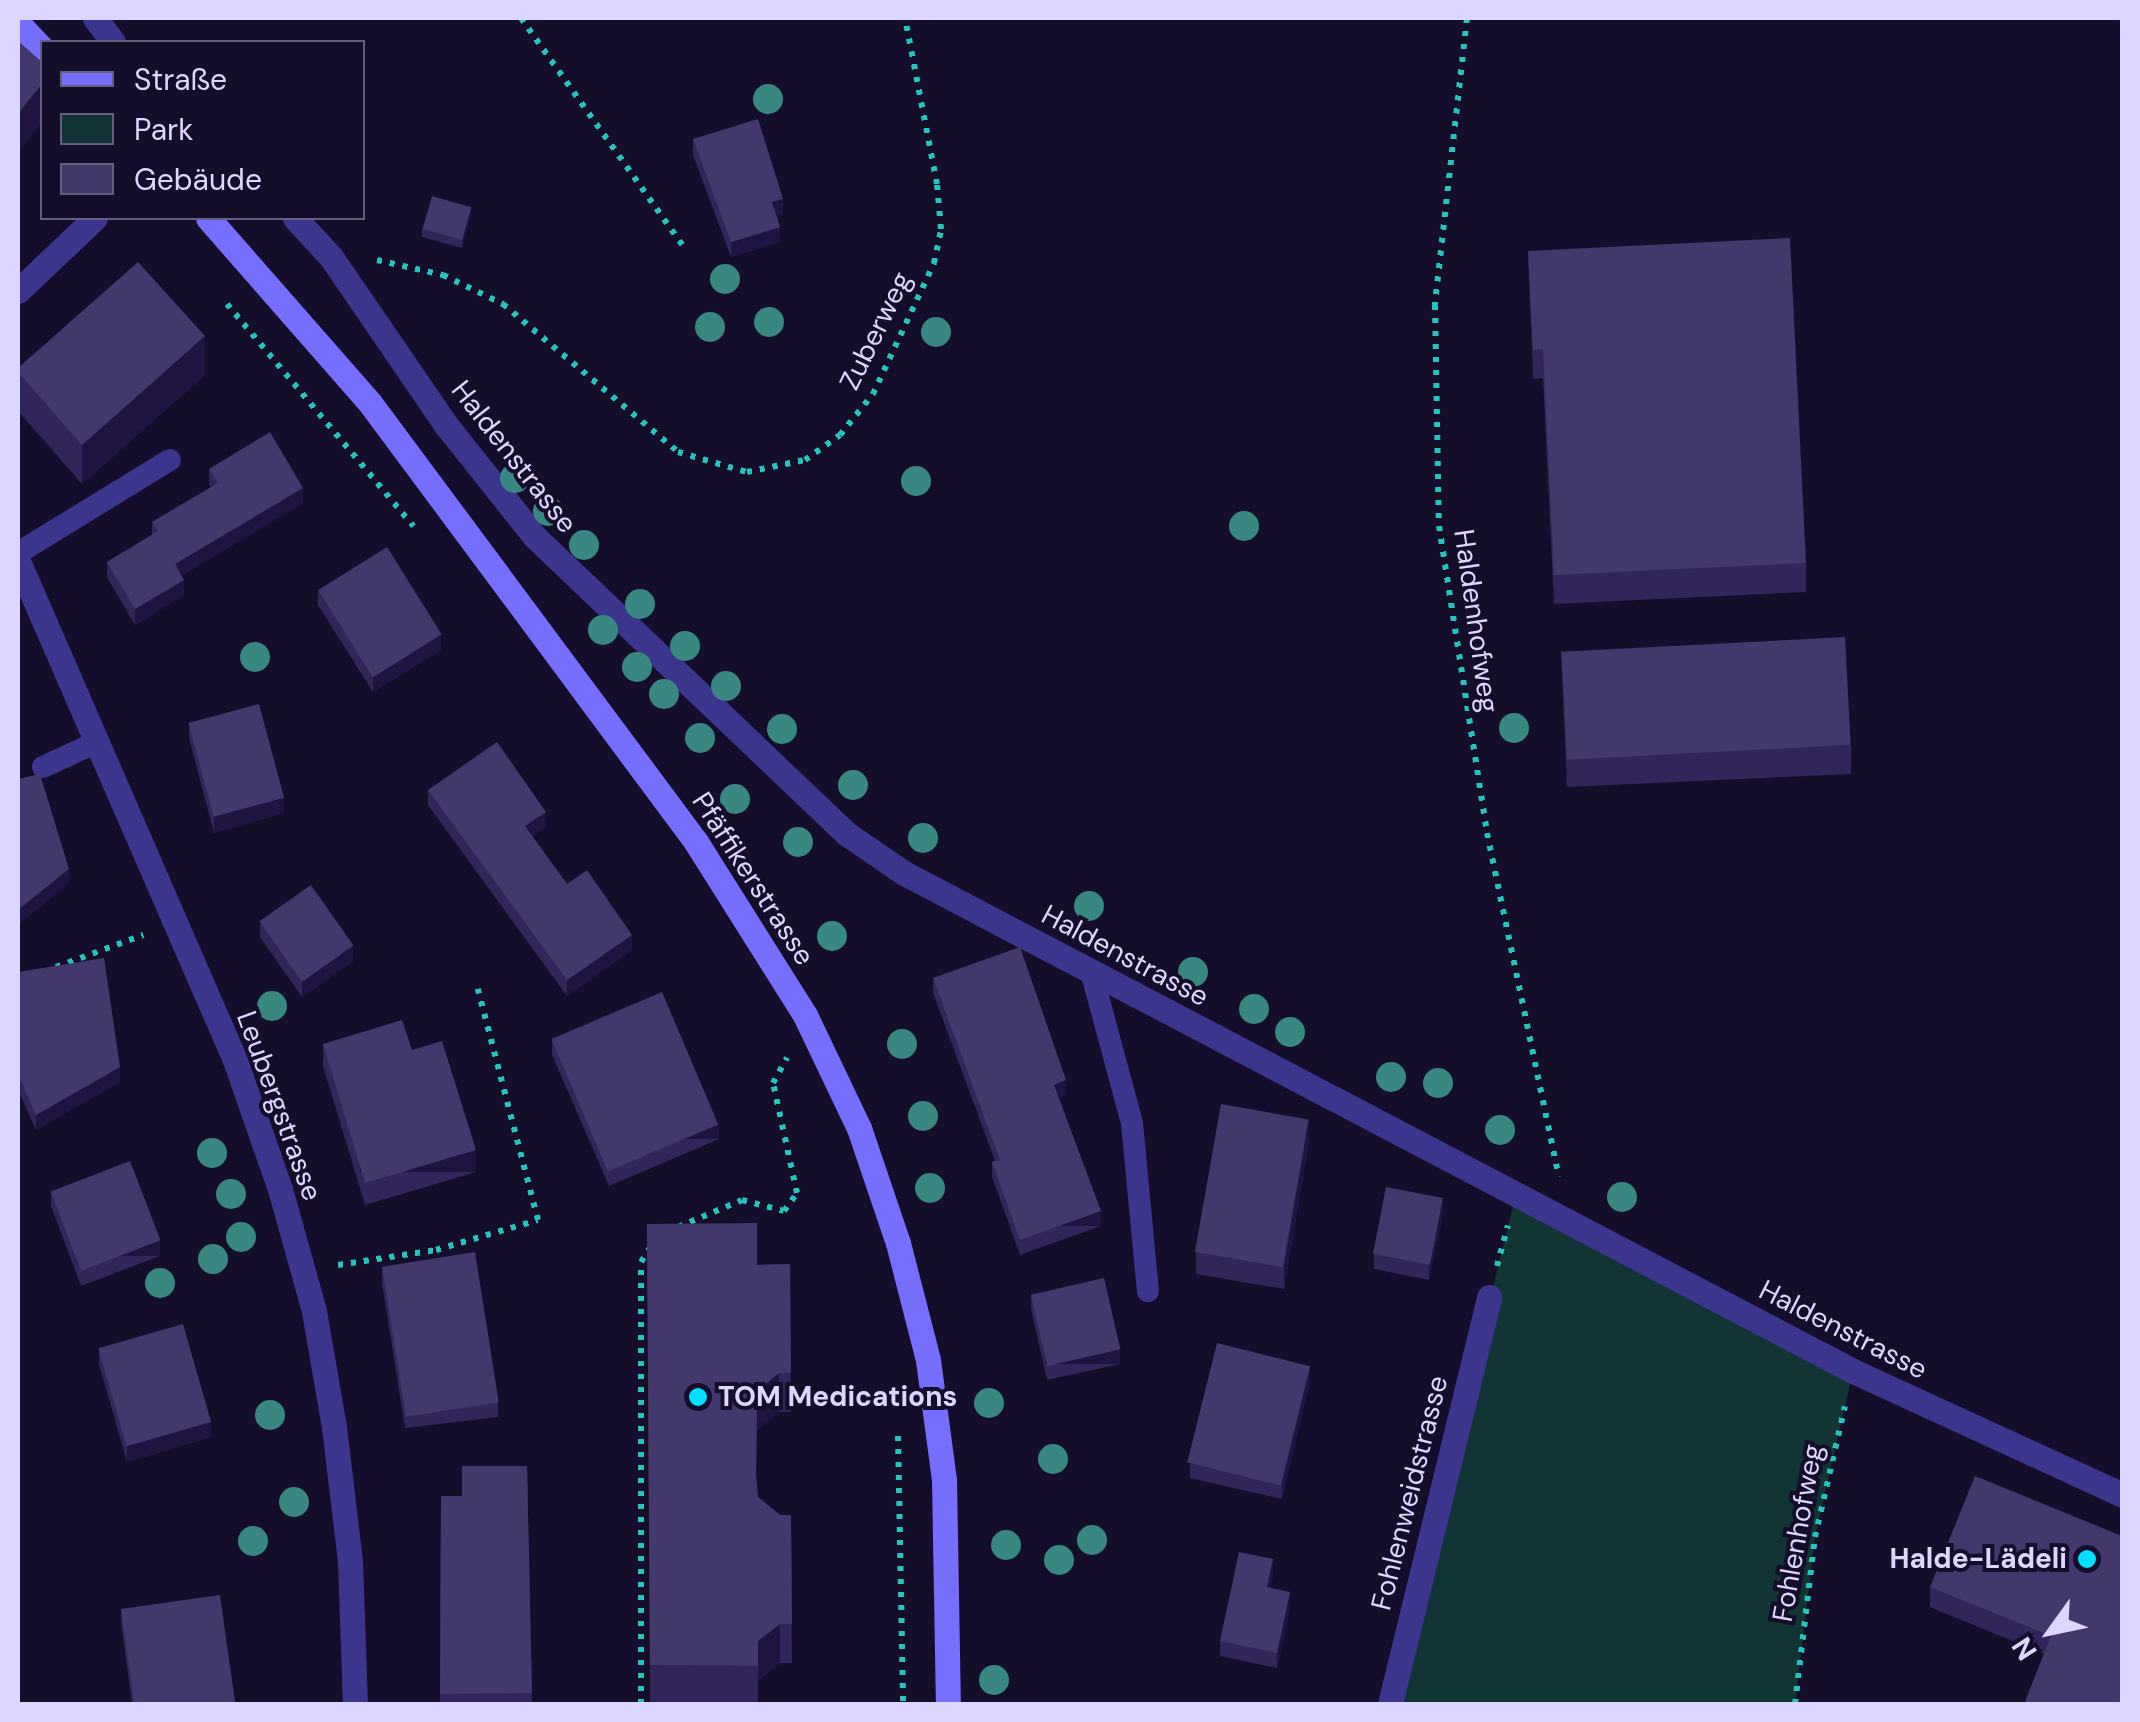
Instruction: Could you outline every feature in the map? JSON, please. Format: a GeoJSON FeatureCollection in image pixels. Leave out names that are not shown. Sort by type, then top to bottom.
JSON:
{"type":"FeatureCollection","features":[{"type":"Feature","properties":{"kind":"main road"},"geometry":{"type":"LineString","coordinates":[[18,24],[40,47]]}},
{"type":"Feature","properties":{"kind":"main road","name":"Pfäffikerstrasse"},"geometry":{"type":"LineString","coordinates":[[210,220],[262,274],[370,404],[684,826],[812,1031],[864,1144],[928,1360],[945,1500],[948,1704]]}},
{"type":"Feature","properties":{"kind":"street"},"geometry":{"type":"LineString","coordinates":[[95,18],[112,40]]}},
{"type":"Feature","properties":{"kind":"street"},"geometry":{"type":"LineString","coordinates":[[18,291],[93,220]]}},
{"type":"Feature","properties":{"kind":"street","name":"Haldenstrasse"},"geometry":{"type":"LineString","coordinates":[[298,220],[331,257],[446,425],[534,537],[795,790],[904,873],[1852,1371],[2122,1495]]}},
{"type":"Feature","properties":{"kind":"street","name":"Leubergstrasse"},"geometry":{"type":"LineString","coordinates":[[18,561],[235,1060],[302,1271],[336,1442],[350,1561],[355,1704]]}},
{"type":"Feature","properties":{"kind":"street","name":"Fohlenweidstrasse"},"geometry":{"type":"LineString","coordinates":[[1390,1704],[1489,1296]]}},
{"type":"Feature","properties":{"kind":"lane"},"geometry":{"type":"LineString","coordinates":[[18,553],[170,460]]}},
{"type":"Feature","properties":{"kind":"lane"},"geometry":{"type":"LineString","coordinates":[[43,767],[97,742]]}},
{"type":"Feature","properties":{"kind":"lane"},"geometry":{"type":"LineString","coordinates":[[1090,972],[1132,1123],[1148,1291]]}},
{"type":"Feature","properties":{"kind":"path"},"geometry":{"type":"LineString","coordinates":[[521,18],[686,250]]}},
{"type":"Feature","properties":{"kind":"path","name":"Zuberweg"},"geometry":{"type":"LineString","coordinates":[[331,257],[405,264],[503,304],[678,452],[747,472],[805,460],[840,435],[873,394],[934,263],[940,229],[938,184],[905,18]]}},
{"type":"Feature","properties":{"kind":"path","name":"Haldenhofweg"},"geometry":{"type":"LineString","coordinates":[[1468,18],[1435,305],[1439,526],[1487,833],[1568,1222]]}},
{"type":"Feature","properties":{"kind":"path"},"geometry":{"type":"LineString","coordinates":[[227,304],[424,541]]}},
{"type":"Feature","properties":{"kind":"path"},"geometry":{"type":"LineString","coordinates":[[52,968],[175,924]]}},
{"type":"Feature","properties":{"kind":"path"},"geometry":{"type":"LineString","coordinates":[[302,1271],[436,1250],[538,1220],[478,989]]}},
{"type":"Feature","properties":{"kind":"path"},"geometry":{"type":"LineString","coordinates":[[778,1040],[795,1075]]}},
{"type":"Feature","properties":{"kind":"path"},"geometry":{"type":"LineString","coordinates":[[641,1704],[640,1262],[694,1215],[742,1200],[784,1211],[798,1193],[772,1083],[787,1057]]}},
{"type":"Feature","properties":{"kind":"path"},"geometry":{"type":"LineString","coordinates":[[1489,1296],[1516,1194]]}},
{"type":"Feature","properties":{"kind":"path","name":"Fohlenhofweg"},"geometry":{"type":"LineString","coordinates":[[1795,1704],[1815,1537],[1852,1371]]}},
{"type":"Feature","properties":{"kind":"path"},"geometry":{"type":"LineString","coordinates":[[896,1419],[906,1580],[903,1704]]}},
{"type":"Feature","properties":{"kind":"green space"},"geometry":{"type":"Polygon","coordinates":[[[1516,1194],[1853,1371],[1815,1537],[1795,1704],[1390,1704],[1516,1194]]]}},
{"type":"Feature","properties":{"kind":"building"},"geometry":{"type":"Polygon","coordinates":[[[18,41],[40,60],[40,86],[18,114],[18,41]]]}},
{"type":"Feature","properties":{"kind":"building"},"geometry":{"type":"Polygon","coordinates":[[[758,119],[783,199],[772,202],[780,227],[731,242],[693,139],[758,119]]]}},
{"type":"Feature","properties":{"kind":"building"},"geometry":{"type":"Polygon","coordinates":[[[432,196],[471,207],[462,240],[423,229],[432,196]]]}},
{"type":"Feature","properties":{"kind":"building"},"geometry":{"type":"Polygon","coordinates":[[[1790,238],[1806,563],[1554,575],[1543,349],[1533,350],[1528,251],[1790,238]]]}},
{"type":"Feature","properties":{"kind":"building"},"geometry":{"type":"Polygon","coordinates":[[[138,262],[205,336],[82,445],[18,368],[138,262]]]}},
{"type":"Feature","properties":{"kind":"building"},"geometry":{"type":"Polygon","coordinates":[[[270,432],[303,488],[175,564],[184,580],[135,609],[107,562],[158,531],[152,522],[218,483],[209,469],[270,432]]]}},
{"type":"Feature","properties":{"kind":"building"},"geometry":{"type":"Polygon","coordinates":[[[387,547],[442,634],[373,677],[318,590],[387,547]]]}},
{"type":"Feature","properties":{"kind":"building"},"geometry":{"type":"Polygon","coordinates":[[[1845,637],[1851,745],[1567,760],[1561,652],[1845,637]]]}},
{"type":"Feature","properties":{"kind":"building"},"geometry":{"type":"Polygon","coordinates":[[[259,704],[284,798],[214,817],[188,723],[259,704]]]}},
{"type":"Feature","properties":{"kind":"building"},"geometry":{"type":"Polygon","coordinates":[[[497,742],[546,812],[525,826],[567,884],[587,870],[632,935],[567,980],[428,790],[497,742]]]}},
{"type":"Feature","properties":{"kind":"building"},"geometry":{"type":"Polygon","coordinates":[[[40,774],[69,869],[18,910],[18,779],[40,774]]]}},
{"type":"Feature","properties":{"kind":"building"},"geometry":{"type":"Polygon","coordinates":[[[311,885],[353,946],[302,982],[259,921],[311,885]]]}},
{"type":"Feature","properties":{"kind":"building"},"geometry":{"type":"Polygon","coordinates":[[[1020,947],[1066,1080],[1054,1085],[1101,1211],[1020,1240],[992,1162],[1000,1160],[933,978],[1020,947]]]}},
{"type":"Feature","properties":{"kind":"building"},"geometry":{"type":"Polygon","coordinates":[[[104,958],[120,1067],[36,1115],[18,1074],[18,972],[104,958]]]}},
{"type":"Feature","properties":{"kind":"building"},"geometry":{"type":"Polygon","coordinates":[[[662,992],[718,1125],[608,1171],[552,1039],[662,992]]]}},
{"type":"Feature","properties":{"kind":"building"},"geometry":{"type":"Polygon","coordinates":[[[402,1020],[412,1050],[442,1041],[476,1150],[365,1183],[323,1044],[402,1020]]]}},
{"type":"Feature","properties":{"kind":"building"},"geometry":{"type":"Polygon","coordinates":[[[1221,1104],[1309,1119],[1283,1267],[1195,1252],[1221,1104]]]}},
{"type":"Feature","properties":{"kind":"building"},"geometry":{"type":"Polygon","coordinates":[[[130,1161],[160,1240],[81,1271],[51,1191],[130,1161]]]}},
{"type":"Feature","properties":{"kind":"building"},"geometry":{"type":"Polygon","coordinates":[[[1386,1187],[1443,1198],[1430,1265],[1373,1254],[1386,1187]]]}},
{"type":"Feature","properties":{"kind":"building"},"geometry":{"type":"Polygon","coordinates":[[[757,1223],[757,1265],[790,1264],[791,1373],[779,1373],[757,1391],[756,1474],[758,1497],[780,1515],[791,1515],[792,1624],[780,1624],[758,1641],[758,1666],[650,1665],[647,1224],[757,1223]]]}},
{"type":"Feature","properties":{"kind":"building"},"geometry":{"type":"Polygon","coordinates":[[[475,1252],[499,1402],[406,1417],[382,1267],[475,1252]]]}},
{"type":"Feature","properties":{"kind":"building"},"geometry":{"type":"Polygon","coordinates":[[[1104,1278],[1120,1349],[1047,1366],[1031,1295],[1104,1278]]]}},
{"type":"Feature","properties":{"kind":"building"},"geometry":{"type":"Polygon","coordinates":[[[183,1324],[211,1422],[127,1446],[98,1348],[183,1324]]]}},
{"type":"Feature","properties":{"kind":"building"},"geometry":{"type":"Polygon","coordinates":[[[1217,1343],[1310,1366],[1280,1486],[1187,1462],[1217,1343]]]}},
{"type":"Feature","properties":{"kind":"building"},"geometry":{"type":"Polygon","coordinates":[[[462,1466],[527,1466],[532,1693],[440,1694],[441,1496],[462,1496],[462,1466]]]}},
{"type":"Feature","properties":{"kind":"building"},"geometry":{"type":"Polygon","coordinates":[[[1975,1476],[2122,1536],[2122,1704],[2024,1704],[2051,1636],[1930,1587],[1975,1476]]]}},
{"type":"Feature","properties":{"kind":"building"},"geometry":{"type":"Polygon","coordinates":[[[1239,1552],[1273,1559],[1267,1587],[1290,1592],[1277,1653],[1220,1641],[1239,1552]]]}},
{"type":"Feature","properties":{"kind":"building"},"geometry":{"type":"Polygon","coordinates":[[[220,1595],[235,1704],[134,1704],[121,1609],[220,1595]]]}},
{"type":"Feature","properties":{"kind":"place","name":"TOM Medications"},"geometry":{"type":"Point","coordinates":[698,1397]}},
{"type":"Feature","properties":{"kind":"place","name":"Halde-Lädeli"},"geometry":{"type":"Point","coordinates":[2087,1559]}}]}
